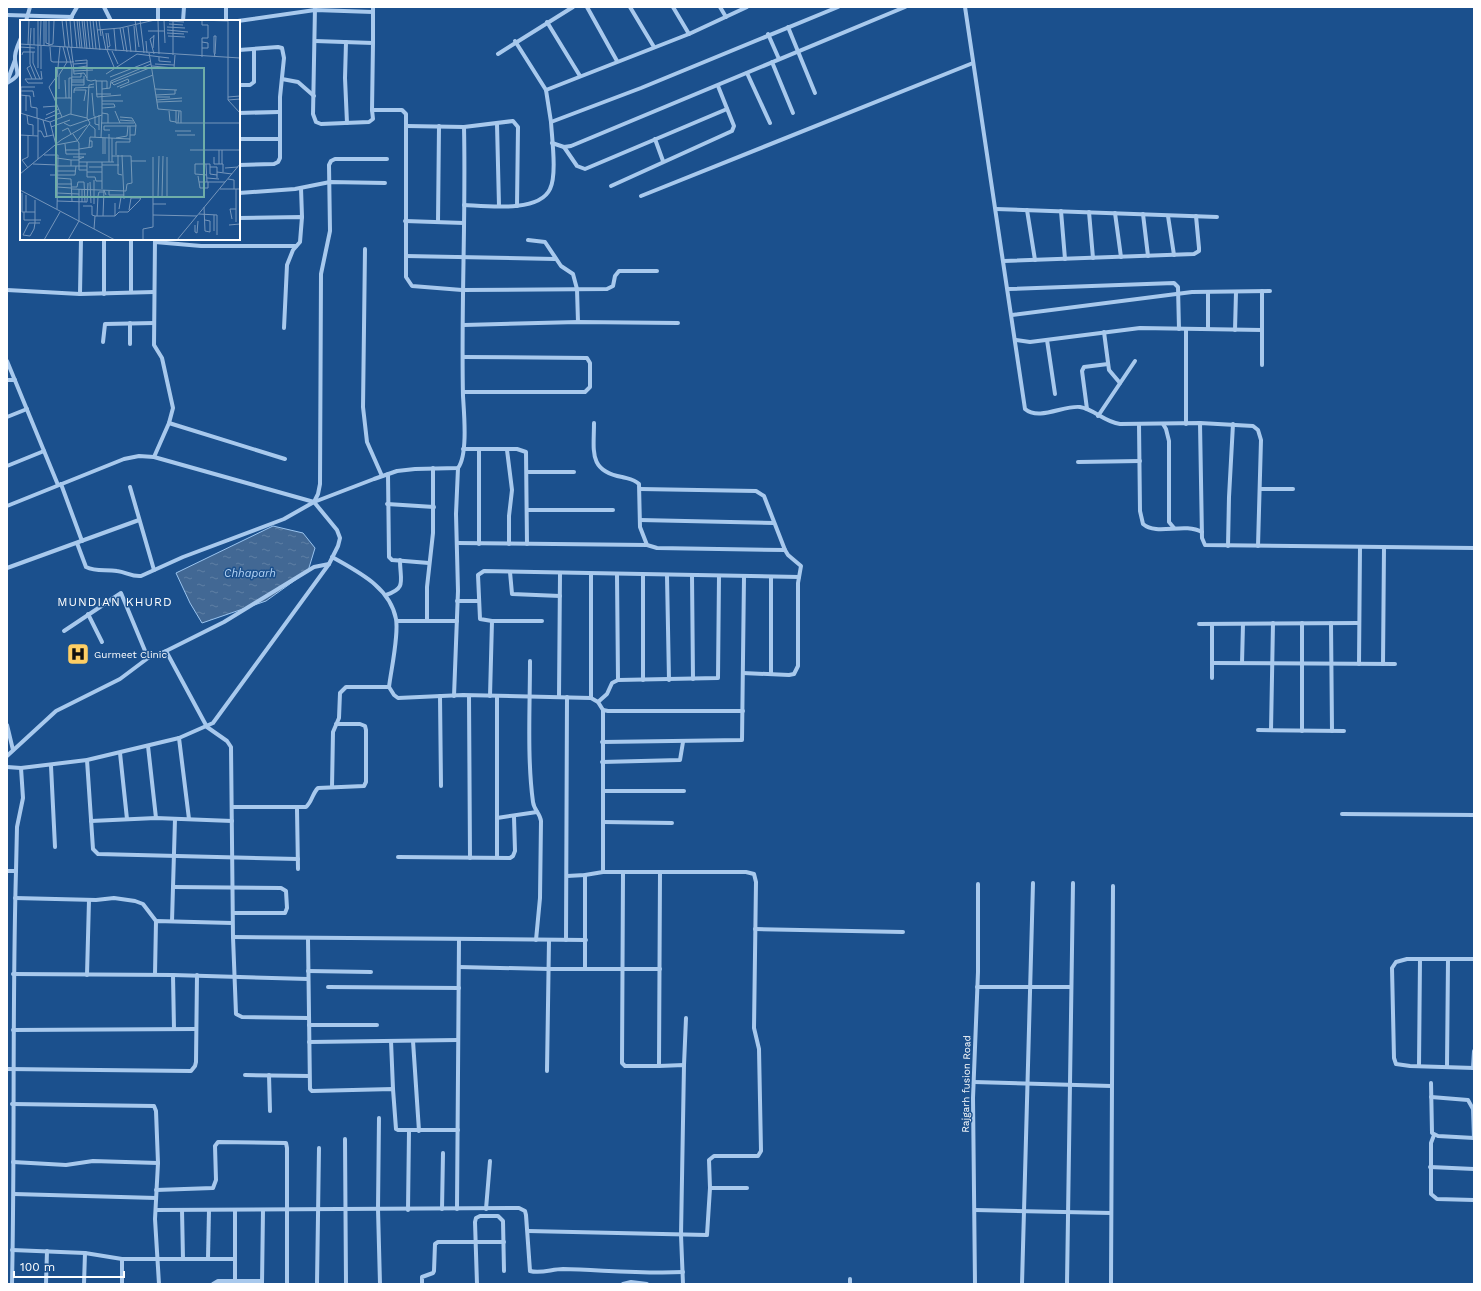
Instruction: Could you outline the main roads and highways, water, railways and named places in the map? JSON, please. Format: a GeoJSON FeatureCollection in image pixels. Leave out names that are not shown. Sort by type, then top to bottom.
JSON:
{"type":"FeatureCollection","features":[{"type":"Feature","properties":{"kind":"water","name":"Chhaparh"},"geometry":{"type":"Polygon","coordinates":[[[273,526],[303,533],[315,548],[308,571],[266,601],[202,623],[190,603],[176,573],[273,526]]]}},
{"type":"Feature","properties":{"kind":"place","name":"Gurmeet Clinic"},"geometry":{"type":"Point","coordinates":[78,654]}},
{"type":"Feature","properties":{"kind":"district","name":"MUNDIAN KHURD"},"geometry":{"type":"Point","coordinates":[115,602]}}]}
